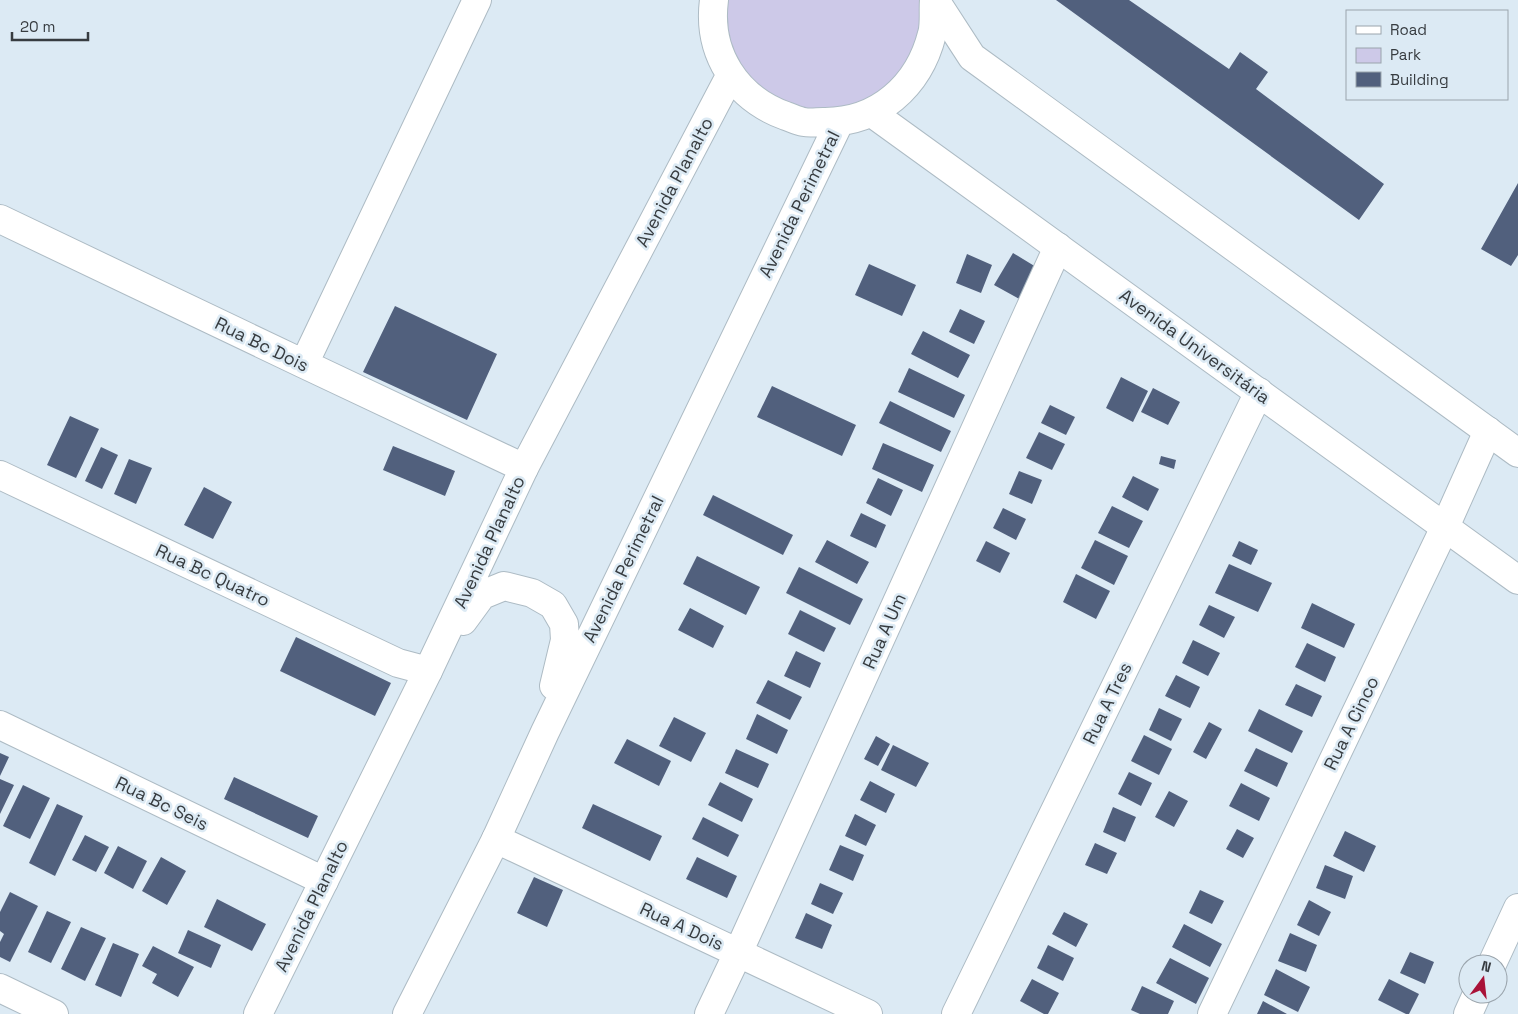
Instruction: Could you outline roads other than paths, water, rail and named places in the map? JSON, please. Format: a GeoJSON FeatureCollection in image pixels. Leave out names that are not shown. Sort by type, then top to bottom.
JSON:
{"type":"FeatureCollection","features":[{"type":"Feature","properties":{"kind":"street"},"geometry":{"type":"LineString","coordinates":[[304,364],[477,0]]}},
{"type":"Feature","properties":{"kind":"street"},"geometry":{"type":"LineString","coordinates":[[714,0],[712,17],[719,54],[730,76],[748,94],[771,111],[804,122],[839,123],[872,113],[900,93],[922,65],[933,32],[934,0]]}},
{"type":"Feature","properties":{"kind":"street"},"geometry":{"type":"LineString","coordinates":[[934,0],[972,57],[1518,453]]}},
{"type":"Feature","properties":{"kind":"street","name":"Avenida Planalto"},"geometry":{"type":"LineString","coordinates":[[258,1014],[428,671],[524,468],[730,76]]}},
{"type":"Feature","properties":{"kind":"street","name":"Avenida Universitária"},"geometry":{"type":"LineString","coordinates":[[872,113],[1518,580]]}},
{"type":"Feature","properties":{"kind":"street","name":"Avenida Perimetral"},"geometry":{"type":"LineString","coordinates":[[406,1014],[496,839],[545,732],[839,123]]}},
{"type":"Feature","properties":{"kind":"street","name":"Rua Bc Dois"},"geometry":{"type":"LineString","coordinates":[[0,219],[524,468]]}},
{"type":"Feature","properties":{"kind":"street","name":"Rua A Um"},"geometry":{"type":"LineString","coordinates":[[709,1014],[1058,247]]}},
{"type":"Feature","properties":{"kind":"street","name":"Rua A Tres"},"geometry":{"type":"LineString","coordinates":[[956,1014],[1259,392]]}},
{"type":"Feature","properties":{"kind":"street","name":"Rua A Cinco"},"geometry":{"type":"LineString","coordinates":[[1212,1014],[1445,527],[1488,431]]}},
{"type":"Feature","properties":{"kind":"street","name":"Rua Bc Quatro"},"geometry":{"type":"LineString","coordinates":[[0,475],[398,663],[428,671]]}},
{"type":"Feature","properties":{"kind":"street"},"geometry":{"type":"LineString","coordinates":[[428,671],[482,595],[504,586],[532,593],[553,605],[564,624],[565,640],[545,732]]}},
{"type":"Feature","properties":{"kind":"street","name":"Rua Bc Seis"},"geometry":{"type":"LineString","coordinates":[[0,725],[324,881]]}},
{"type":"Feature","properties":{"kind":"street","name":"Rua A Dois"},"geometry":{"type":"LineString","coordinates":[[496,839],[868,1014]]}},
{"type":"Feature","properties":{"kind":"street"},"geometry":{"type":"LineString","coordinates":[[1497,954],[1518,908]]}},
{"type":"Feature","properties":{"kind":"street"},"geometry":{"type":"LineString","coordinates":[[0,988],[54,1014]]}}]}
